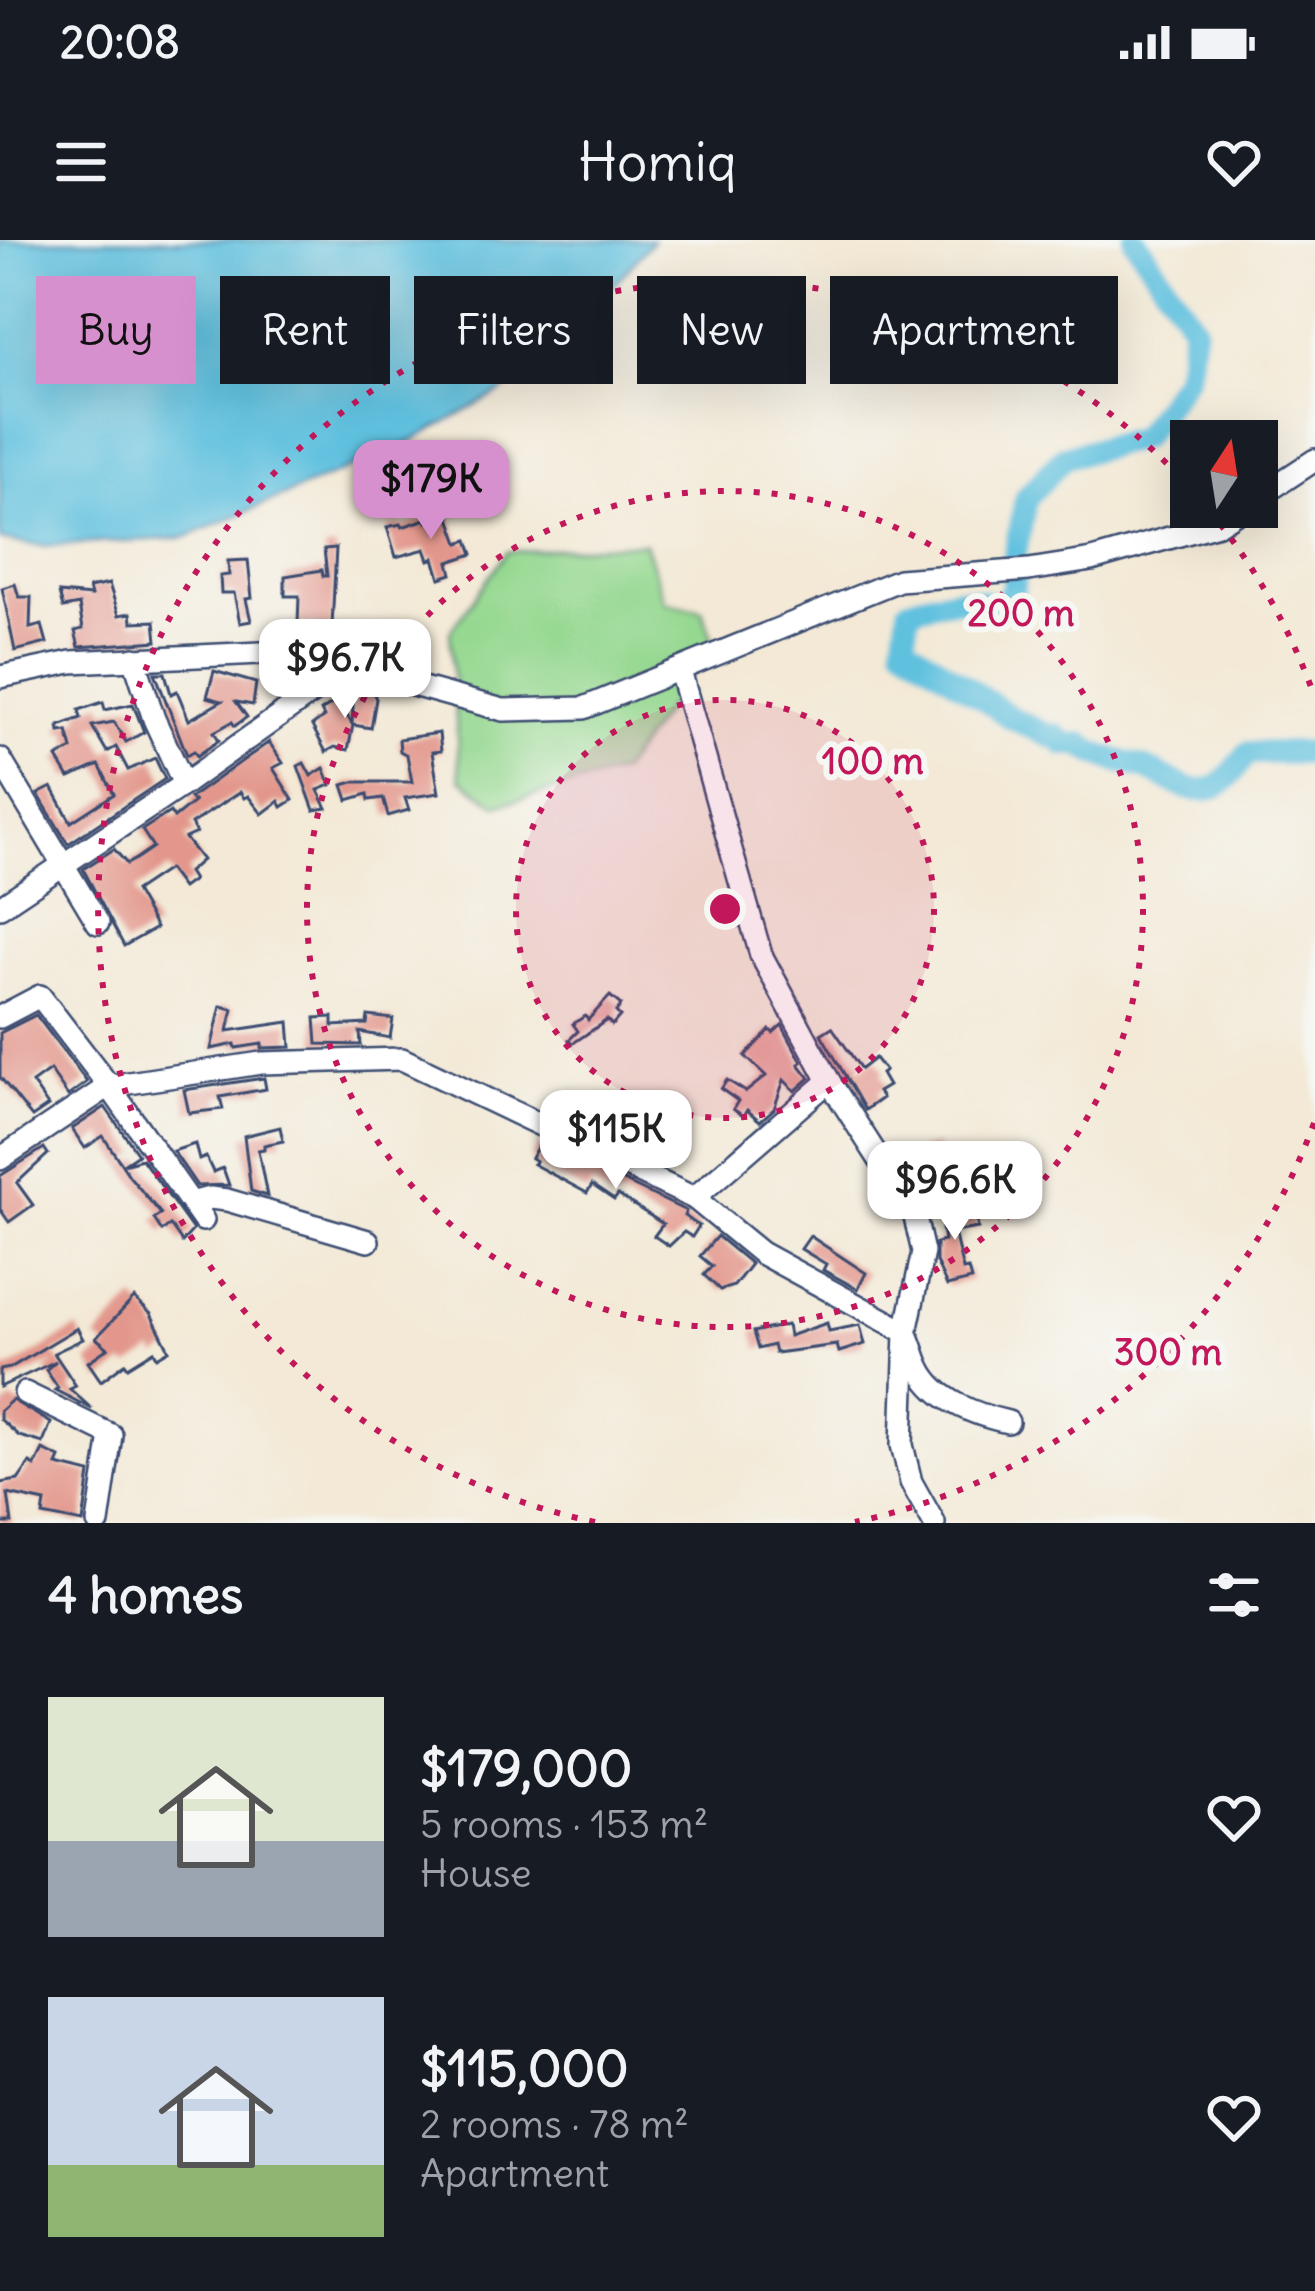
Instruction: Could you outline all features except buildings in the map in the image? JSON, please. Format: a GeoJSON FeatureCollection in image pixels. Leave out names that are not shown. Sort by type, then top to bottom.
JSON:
{"type":"FeatureCollection","features":[{"type":"Feature","properties":{"kind":"street"},"geometry":{"type":"LineString","coordinates":[[1278,484],[1315,460]]}},
{"type":"Feature","properties":{"kind":"street"},"geometry":{"type":"LineString","coordinates":[[0,677],[71,662],[261,653],[502,710],[584,708],[899,580],[1092,560],[1204,528]]}},
{"type":"Feature","properties":{"kind":"street"},"geometry":{"type":"LineString","coordinates":[[134,658],[154,719],[184,784]]}},
{"type":"Feature","properties":{"kind":"street"},"geometry":{"type":"LineString","coordinates":[[0,907],[344,670]]}},
{"type":"Feature","properties":{"kind":"street"},"geometry":{"type":"LineString","coordinates":[[680,671],[761,955],[829,1081],[914,1213],[923,1252],[906,1332],[902,1445],[911,1482],[934,1523]]}},
{"type":"Feature","properties":{"kind":"street"},"geometry":{"type":"LineString","coordinates":[[2,766],[98,923]]}},
{"type":"Feature","properties":{"kind":"street"},"geometry":{"type":"LineString","coordinates":[[0,1017],[40,996],[197,1212],[210,1198],[227,1200],[368,1241]]}},
{"type":"Feature","properties":{"kind":"street"},"geometry":{"type":"LineString","coordinates":[[0,1159],[109,1086],[261,1063],[403,1059],[694,1198],[760,1253],[906,1332],[921,1371],[940,1394],[983,1416],[1008,1422]]}},
{"type":"Feature","properties":{"kind":"street"},"geometry":{"type":"LineString","coordinates":[[694,1198],[829,1081]]}},
{"type":"Feature","properties":{"kind":"street"},"geometry":{"type":"LineString","coordinates":[[25,1394],[111,1435],[98,1523]]}},
{"type":"Feature","properties":{"kind":"green space"},"geometry":{"type":"Polygon","coordinates":[[[645,543],[665,602],[702,610],[714,643],[620,773],[497,805],[460,779],[450,632],[507,552],[645,543]]]}},
{"type":"Feature","properties":{"kind":"water"},"geometry":{"type":"Polygon","coordinates":[[[0,240],[653,240],[613,286],[613,276],[414,276],[414,384],[515,384],[405,445],[184,538],[41,546],[0,540],[0,240]]]}},
{"type":"Feature","properties":{"kind":"waterway"},"geometry":{"type":"LineString","coordinates":[[1135,240],[1194,326],[1186,376],[1141,438],[1064,457],[1026,498],[1013,591],[998,606],[954,599],[909,609],[904,644],[1010,717],[1056,735],[1064,744],[1082,744],[1187,788],[1206,790],[1220,785],[1248,753],[1315,753]]}}]}
